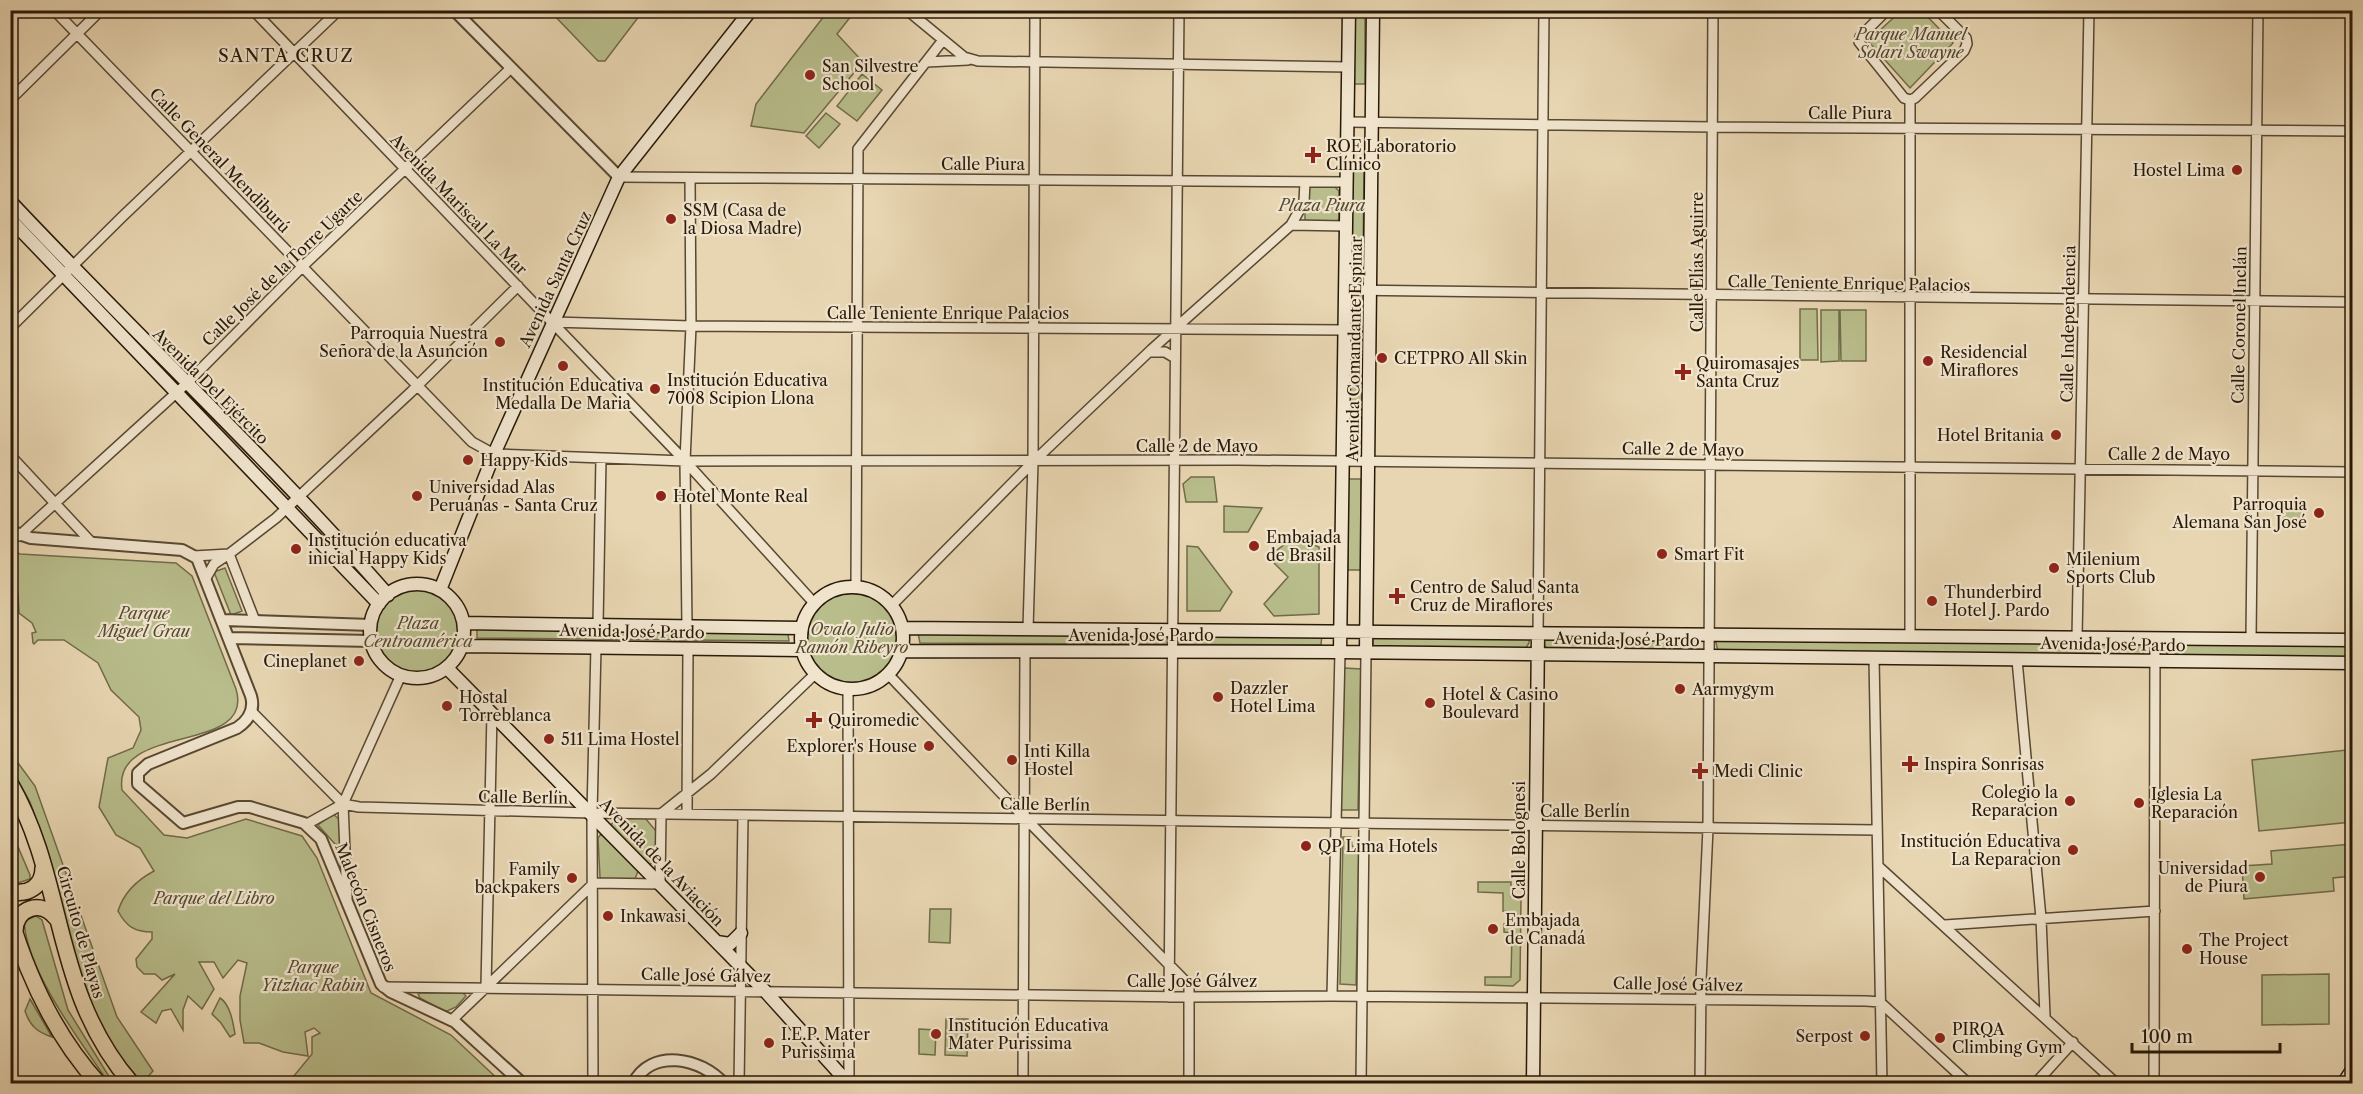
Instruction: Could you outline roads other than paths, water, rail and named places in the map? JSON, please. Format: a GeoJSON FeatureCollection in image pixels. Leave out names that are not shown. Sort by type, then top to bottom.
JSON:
{"type":"FeatureCollection","features":[{"type":"Feature","properties":{"kind":"highway","name":"Circuito de Playas"},"geometry":{"type":"LineString","coordinates":[[10,783],[30,821],[74,983],[88,1020],[105,1049],[132,1083]]}},
{"type":"Feature","properties":{"kind":"highway"},"geometry":{"type":"LineString","coordinates":[[10,891],[21,893],[33,889],[42,879],[43,866]]}},
{"type":"Feature","properties":{"kind":"highway"},"geometry":{"type":"LineString","coordinates":[[56,918],[42,908],[30,908],[13,924],[48,1010],[77,1057],[99,1083]]}},
{"type":"Feature","properties":{"kind":"main road","name":"Avenida Santa Cruz"},"geometry":{"type":"LineString","coordinates":[[440,590],[494,454],[619,177],[751,10]]}},
{"type":"Feature","properties":{"kind":"main road","name":"Avenida Comandante Espinar"},"geometry":{"type":"LineString","coordinates":[[1340,651],[1349,10]]}},
{"type":"Feature","properties":{"kind":"main road","name":"Avenida Comandante Espinar"},"geometry":{"type":"LineString","coordinates":[[1366,653],[1373,10]]}},
{"type":"Feature","properties":{"kind":"main road","name":"Avenida Del Ejército"},"geometry":{"type":"LineString","coordinates":[[10,201],[67,271]]}},
{"type":"Feature","properties":{"kind":"main road","name":"Avenida Del Ejército"},"geometry":{"type":"LineString","coordinates":[[10,219],[67,271],[181,388],[379,604]]}},
{"type":"Feature","properties":{"kind":"main road","name":"Avenida Del Ejército"},"geometry":{"type":"LineString","coordinates":[[181,388],[299,497],[388,595]]}},
{"type":"Feature","properties":{"kind":"main road"},"geometry":{"type":"LineString","coordinates":[[414,585],[440,590],[456,604],[464,623],[462,646],[447,668],[428,677],[401,675],[384,664],[371,641],[371,625],[379,604],[388,595],[414,585]]}},
{"type":"Feature","properties":{"kind":"main road"},"geometry":{"type":"LineString","coordinates":[[856,587],[878,594],[891,606],[902,628],[901,651],[888,674],[868,686],[848,689],[830,685],[815,674],[802,650],[801,628],[814,603],[835,590],[856,587]]}},
{"type":"Feature","properties":{"kind":"main road","name":"Avenida José Pardo"},"geometry":{"type":"LineString","coordinates":[[464,623],[801,628]]}},
{"type":"Feature","properties":{"kind":"main road","name":"Avenida José Pardo"},"geometry":{"type":"LineString","coordinates":[[902,628],[2352,640]]}},
{"type":"Feature","properties":{"kind":"main road","name":"Calle Bolognesi"},"geometry":{"type":"LineString","coordinates":[[1533,1083],[1538,634]]}},
{"type":"Feature","properties":{"kind":"main road","name":"Avenida José Pardo"},"geometry":{"type":"LineString","coordinates":[[462,646],[802,650]]}},
{"type":"Feature","properties":{"kind":"main road","name":"Avenida José Pardo"},"geometry":{"type":"LineString","coordinates":[[901,651],[1340,651],[2352,663]]}},
{"type":"Feature","properties":{"kind":"main road","name":"Avenida de la Aviación"},"geometry":{"type":"LineString","coordinates":[[447,668],[765,991],[849,1083]]}},
{"type":"Feature","properties":{"kind":"main road"},"geometry":{"type":"LineString","coordinates":[[717,942],[730,944],[741,933]]}},
{"type":"Feature","properties":{"kind":"main road"},"geometry":{"type":"LineString","coordinates":[[2343,1083],[2352,1070]]}},
{"type":"Feature","properties":{"kind":"street","name":"Calle General Mendiburú"},"geometry":{"type":"LineString","coordinates":[[54,10],[472,442],[494,454]]}},
{"type":"Feature","properties":{"kind":"street"},"geometry":{"type":"LineString","coordinates":[[10,100],[100,10]]}},
{"type":"Feature","properties":{"kind":"street","name":"Avenida Mariscal La Mar"},"geometry":{"type":"LineString","coordinates":[[253,10],[685,461],[814,603]]}},
{"type":"Feature","properties":{"kind":"street"},"geometry":{"type":"LineString","coordinates":[[10,328],[339,10]]}},
{"type":"Feature","properties":{"kind":"street"},"geometry":{"type":"LineString","coordinates":[[454,10],[619,177]]}},
{"type":"Feature","properties":{"kind":"street"},"geometry":{"type":"LineString","coordinates":[[907,10],[971,60]]}},
{"type":"Feature","properties":{"kind":"street"},"geometry":{"type":"LineString","coordinates":[[1028,629],[1033,462],[1035,10]]}},
{"type":"Feature","properties":{"kind":"street"},"geometry":{"type":"LineString","coordinates":[[1169,997],[1179,10]]}},
{"type":"Feature","properties":{"kind":"street"},"geometry":{"type":"LineString","coordinates":[[1538,634],[1544,10]]}},
{"type":"Feature","properties":{"kind":"street","name":"Calle Elías Aguirre"},"geometry":{"type":"LineString","coordinates":[[1700,1083],[1700,1000],[1708,828],[1713,10]]}},
{"type":"Feature","properties":{"kind":"street"},"geometry":{"type":"LineString","coordinates":[[1887,10],[1860,37],[1859,42],[1900,93],[1910,100]]}},
{"type":"Feature","properties":{"kind":"street"},"geometry":{"type":"LineString","coordinates":[[1910,100],[1915,98],[1964,51],[1967,44],[1966,38],[1938,10]]}},
{"type":"Feature","properties":{"kind":"street","name":"Calle Independencia"},"geometry":{"type":"LineString","coordinates":[[2077,638],[2089,10]]}},
{"type":"Feature","properties":{"kind":"street","name":"Calle Coronel Inclán"},"geometry":{"type":"LineString","coordinates":[[2251,639],[2258,10]]}},
{"type":"Feature","properties":{"kind":"street"},"geometry":{"type":"LineString","coordinates":[[856,587],[859,146],[943,40]]}},
{"type":"Feature","properties":{"kind":"street"},"geometry":{"type":"LineString","coordinates":[[926,62],[971,60],[1349,67]]}},
{"type":"Feature","properties":{"kind":"street","name":"Calle José de la Torre Ugarte"},"geometry":{"type":"LineString","coordinates":[[15,533],[55,505],[181,388],[303,266],[511,68]]}},
{"type":"Feature","properties":{"kind":"street"},"geometry":{"type":"LineString","coordinates":[[1910,100],[1910,636]]}},
{"type":"Feature","properties":{"kind":"street","name":"Calle Piura"},"geometry":{"type":"LineString","coordinates":[[1348,122],[1713,128],[2352,131]]}},
{"type":"Feature","properties":{"kind":"street","name":"Calle Piura"},"geometry":{"type":"LineString","coordinates":[[619,177],[1346,182]]}},
{"type":"Feature","properties":{"kind":"street"},"geometry":{"type":"LineString","coordinates":[[687,626],[685,461],[691,326],[690,178]]}},
{"type":"Feature","properties":{"kind":"street"},"geometry":{"type":"LineString","coordinates":[[891,606],[1033,462],[1149,352],[1291,225],[1304,202],[1305,182]]}},
{"type":"Feature","properties":{"kind":"street"},"geometry":{"type":"LineString","coordinates":[[1291,225],[1346,226]]}},
{"type":"Feature","properties":{"kind":"street"},"geometry":{"type":"LineString","coordinates":[[206,578],[214,564],[230,554],[299,497],[418,385],[518,286]]}},
{"type":"Feature","properties":{"kind":"street","name":"Calle Teniente Enrique Palacios"},"geometry":{"type":"LineString","coordinates":[[1345,290],[2084,301],[2352,302]]}},
{"type":"Feature","properties":{"kind":"street"},"geometry":{"type":"LineString","coordinates":[[1192,313],[1189,321],[1194,329]]}},
{"type":"Feature","properties":{"kind":"street","name":"Calle Teniente Enrique Palacios"},"geometry":{"type":"LineString","coordinates":[[553,322],[691,326],[1344,330]]}},
{"type":"Feature","properties":{"kind":"street"},"geometry":{"type":"LineString","coordinates":[[1149,352],[1160,351],[1175,358]]}},
{"type":"Feature","properties":{"kind":"street","name":"Calle 2 de Mayo"},"geometry":{"type":"LineString","coordinates":[[494,454],[685,461],[1711,464],[2352,472]]}},
{"type":"Feature","properties":{"kind":"street"},"geometry":{"type":"LineString","coordinates":[[10,455],[92,543]]}},
{"type":"Feature","properties":{"kind":"street"},"geometry":{"type":"LineString","coordinates":[[598,625],[601,458]]}},
{"type":"Feature","properties":{"kind":"street"},"geometry":{"type":"LineString","coordinates":[[1014,462],[1020,467],[1020,475]]}},
{"type":"Feature","properties":{"kind":"street"},"geometry":{"type":"LineString","coordinates":[[15,533],[92,543],[182,550],[194,556],[230,554]]}},
{"type":"Feature","properties":{"kind":"street"},"geometry":{"type":"LineString","coordinates":[[230,554],[255,621]]}},
{"type":"Feature","properties":{"kind":"street"},"geometry":{"type":"LineString","coordinates":[[194,556],[206,578],[230,638],[251,696],[252,711],[245,722],[237,728],[148,764],[138,773],[137,781],[183,824],[247,807],[308,824],[344,804]]}},
{"type":"Feature","properties":{"kind":"street"},"geometry":{"type":"LineString","coordinates":[[222,620],[371,625]]}},
{"type":"Feature","properties":{"kind":"street"},"geometry":{"type":"LineString","coordinates":[[230,638],[371,641]]}},
{"type":"Feature","properties":{"kind":"street"},"geometry":{"type":"LineString","coordinates":[[2154,1083],[2155,638]]}},
{"type":"Feature","properties":{"kind":"street"},"geometry":{"type":"LineString","coordinates":[[593,1083],[592,813],[596,647]]}},
{"type":"Feature","properties":{"kind":"street"},"geometry":{"type":"LineString","coordinates":[[687,814],[688,649]]}},
{"type":"Feature","properties":{"kind":"street"},"geometry":{"type":"LineString","coordinates":[[1023,1083],[1025,651]]}},
{"type":"Feature","properties":{"kind":"street"},"geometry":{"type":"LineString","coordinates":[[1332,996],[1340,651]]}},
{"type":"Feature","properties":{"kind":"street"},"geometry":{"type":"LineString","coordinates":[[1361,1083],[1366,824],[1366,653]]}},
{"type":"Feature","properties":{"kind":"street"},"geometry":{"type":"LineString","coordinates":[[1874,658],[1882,1083]]}},
{"type":"Feature","properties":{"kind":"street"},"geometry":{"type":"LineString","coordinates":[[2017,660],[2040,918],[2046,1016]]}},
{"type":"Feature","properties":{"kind":"street"},"geometry":{"type":"LineString","coordinates":[[452,1020],[594,884],[660,884],[661,814],[687,794],[815,674]]}},
{"type":"Feature","properties":{"kind":"street"},"geometry":{"type":"LineString","coordinates":[[888,674],[1189,985],[1189,1083]]}},
{"type":"Feature","properties":{"kind":"street"},"geometry":{"type":"LineString","coordinates":[[347,904],[344,804],[401,675]]}},
{"type":"Feature","properties":{"kind":"street"},"geometry":{"type":"LineString","coordinates":[[848,689],[849,1083]]}},
{"type":"Feature","properties":{"kind":"street"},"geometry":{"type":"LineString","coordinates":[[252,711],[344,804]]}},
{"type":"Feature","properties":{"kind":"street"},"geometry":{"type":"LineString","coordinates":[[486,987],[492,713]]}},
{"type":"Feature","properties":{"kind":"street","name":"Calle Berlín"},"geometry":{"type":"LineString","coordinates":[[344,804],[359,807],[491,812],[1877,830]]}},
{"type":"Feature","properties":{"kind":"street"},"geometry":{"type":"LineString","coordinates":[[739,1083],[742,815]]}},
{"type":"Feature","properties":{"kind":"street","name":"Malecón Cisneros"},"geometry":{"type":"LineString","coordinates":[[308,824],[321,839],[383,987],[452,1020],[524,1083]]}},
{"type":"Feature","properties":{"kind":"street"},"geometry":{"type":"LineString","coordinates":[[1878,867],[1946,925],[2117,1083]]}},
{"type":"Feature","properties":{"kind":"street"},"geometry":{"type":"LineString","coordinates":[[1946,925],[2155,911]]}},
{"type":"Feature","properties":{"kind":"street"},"geometry":{"type":"LineString","coordinates":[[1160,956],[1166,955],[1169,951]]}},
{"type":"Feature","properties":{"kind":"street","name":"Calle José Gálvez"},"geometry":{"type":"LineString","coordinates":[[383,987],[1169,997],[1364,996],[1880,1002]]}},
{"type":"Feature","properties":{"kind":"street"},"geometry":{"type":"LineString","coordinates":[[1880,1002],[1969,1083]]}},
{"type":"Feature","properties":{"kind":"street"},"geometry":{"type":"LineString","coordinates":[[2035,1083],[2073,1042]]}},
{"type":"Feature","properties":{"kind":"street"},"geometry":{"type":"LineString","coordinates":[[633,1083],[644,1068],[652,1064],[674,1060],[702,1066],[724,1083]]}},
{"type":"Feature","properties":{"kind":"place","name":"San Silvestre School"},"geometry":{"type":"Point","coordinates":[810,75]}},
{"type":"Feature","properties":{"kind":"place","name":"ROE Laboratorio Clínico"},"geometry":{"type":"Point","coordinates":[1313,155]}},
{"type":"Feature","properties":{"kind":"place","name":"Hostel Lima"},"geometry":{"type":"Point","coordinates":[2237,170]}},
{"type":"Feature","properties":{"kind":"place","name":"SSM (Casa de la Diosa Madre)"},"geometry":{"type":"Point","coordinates":[671,219]}},
{"type":"Feature","properties":{"kind":"place","name":"Parroquia Nuestra Señora de la Asunción"},"geometry":{"type":"Point","coordinates":[500,342]}},
{"type":"Feature","properties":{"kind":"place","name":"CETPRO All Skin"},"geometry":{"type":"Point","coordinates":[1382,358]}},
{"type":"Feature","properties":{"kind":"place","name":"Residencial Miraflores"},"geometry":{"type":"Point","coordinates":[1928,361]}},
{"type":"Feature","properties":{"kind":"place","name":"Institución Educativa Medalla De Maria"},"geometry":{"type":"Point","coordinates":[563,366]}},
{"type":"Feature","properties":{"kind":"place","name":"Quiromasajes Santa Cruz"},"geometry":{"type":"Point","coordinates":[1683,372]}},
{"type":"Feature","properties":{"kind":"place","name":"Institución Educativa 7008 Scipion Llona"},"geometry":{"type":"Point","coordinates":[655,389]}},
{"type":"Feature","properties":{"kind":"place","name":"Hotel Britania"},"geometry":{"type":"Point","coordinates":[2056,435]}},
{"type":"Feature","properties":{"kind":"place","name":"Happy Kids"},"geometry":{"type":"Point","coordinates":[468,460]}},
{"type":"Feature","properties":{"kind":"place","name":"Universidad Alas Peruanas - Santa Cruz"},"geometry":{"type":"Point","coordinates":[417,496]}},
{"type":"Feature","properties":{"kind":"place","name":"Hotel Monte Real"},"geometry":{"type":"Point","coordinates":[661,496]}},
{"type":"Feature","properties":{"kind":"place","name":"Parroquia Alemana San José"},"geometry":{"type":"Point","coordinates":[2319,513]}},
{"type":"Feature","properties":{"kind":"place","name":"Embajada de Brasil"},"geometry":{"type":"Point","coordinates":[1254,546]}},
{"type":"Feature","properties":{"kind":"place","name":"Institución educativa inicial Happy Kids"},"geometry":{"type":"Point","coordinates":[296,549]}},
{"type":"Feature","properties":{"kind":"place","name":"Smart Fit"},"geometry":{"type":"Point","coordinates":[1662,554]}},
{"type":"Feature","properties":{"kind":"place","name":"Milenium Sports Club"},"geometry":{"type":"Point","coordinates":[2054,568]}},
{"type":"Feature","properties":{"kind":"place","name":"Centro de Salud Santa Cruz de Miraflores"},"geometry":{"type":"Point","coordinates":[1397,596]}},
{"type":"Feature","properties":{"kind":"place","name":"Thunderbird Hotel J. Pardo"},"geometry":{"type":"Point","coordinates":[1932,601]}},
{"type":"Feature","properties":{"kind":"place","name":"Cineplanet"},"geometry":{"type":"Point","coordinates":[359,661]}},
{"type":"Feature","properties":{"kind":"place","name":"Aarmygym"},"geometry":{"type":"Point","coordinates":[1680,689]}},
{"type":"Feature","properties":{"kind":"place","name":"Dazzler Hotel Lima"},"geometry":{"type":"Point","coordinates":[1218,697]}},
{"type":"Feature","properties":{"kind":"place","name":"Hotel & Casino Boulevard"},"geometry":{"type":"Point","coordinates":[1430,703]}},
{"type":"Feature","properties":{"kind":"place","name":"Hostal Torreblanca"},"geometry":{"type":"Point","coordinates":[447,706]}},
{"type":"Feature","properties":{"kind":"place","name":"Quiromedic"},"geometry":{"type":"Point","coordinates":[814,720]}},
{"type":"Feature","properties":{"kind":"place","name":"511 Lima Hostel"},"geometry":{"type":"Point","coordinates":[549,739]}},
{"type":"Feature","properties":{"kind":"place","name":"Explorer's House"},"geometry":{"type":"Point","coordinates":[929,746]}},
{"type":"Feature","properties":{"kind":"place","name":"Inti Killa Hostel"},"geometry":{"type":"Point","coordinates":[1012,760]}},
{"type":"Feature","properties":{"kind":"place","name":"Inspira Sonrisas"},"geometry":{"type":"Point","coordinates":[1910,764]}},
{"type":"Feature","properties":{"kind":"place","name":"Medi Clinic"},"geometry":{"type":"Point","coordinates":[1700,771]}},
{"type":"Feature","properties":{"kind":"place","name":"Colegio la Reparacion"},"geometry":{"type":"Point","coordinates":[2070,801]}},
{"type":"Feature","properties":{"kind":"place","name":"Iglesia La Reparación"},"geometry":{"type":"Point","coordinates":[2139,803]}},
{"type":"Feature","properties":{"kind":"place","name":"QP Lima Hotels"},"geometry":{"type":"Point","coordinates":[1306,846]}},
{"type":"Feature","properties":{"kind":"place","name":"Institución Educativa La Reparacion"},"geometry":{"type":"Point","coordinates":[2073,850]}},
{"type":"Feature","properties":{"kind":"place","name":"Universidad de Piura"},"geometry":{"type":"Point","coordinates":[2260,877]}},
{"type":"Feature","properties":{"kind":"place","name":"Family backpakers"},"geometry":{"type":"Point","coordinates":[572,878]}},
{"type":"Feature","properties":{"kind":"place","name":"Inkawasi"},"geometry":{"type":"Point","coordinates":[608,916]}},
{"type":"Feature","properties":{"kind":"place","name":"Embajada de Canadá"},"geometry":{"type":"Point","coordinates":[1493,929]}},
{"type":"Feature","properties":{"kind":"place","name":"The Project House"},"geometry":{"type":"Point","coordinates":[2187,949]}},
{"type":"Feature","properties":{"kind":"place","name":"Institución Educativa Mater Purissima"},"geometry":{"type":"Point","coordinates":[936,1034]}},
{"type":"Feature","properties":{"kind":"place","name":"Serpost"},"geometry":{"type":"Point","coordinates":[1865,1036]}},
{"type":"Feature","properties":{"kind":"place","name":"PIRQA Climbing Gym"},"geometry":{"type":"Point","coordinates":[1940,1038]}},
{"type":"Feature","properties":{"kind":"place","name":"I.E.P. Mater Purissima"},"geometry":{"type":"Point","coordinates":[769,1043]}},
{"type":"Feature","properties":{"kind":"district","name":"SANTA CRUZ"},"geometry":{"type":"Point","coordinates":[286,56]}},
{"type":"Feature","properties":{"kind":"park label","name":"Parque Manuel Solari Swayne"},"geometry":{"type":"Point","coordinates":[1911,43]}},
{"type":"Feature","properties":{"kind":"park label","name":"Plaza Piura"},"geometry":{"type":"Point","coordinates":[1322,205]}},
{"type":"Feature","properties":{"kind":"park label","name":"Parque Miguel Grau"},"geometry":{"type":"Point","coordinates":[144,622]}},
{"type":"Feature","properties":{"kind":"park label","name":"Plaza Centroamérica"},"geometry":{"type":"Point","coordinates":[418,632]}},
{"type":"Feature","properties":{"kind":"park label","name":"Ovalo Julio Ramón Ribeyro"},"geometry":{"type":"Point","coordinates":[852,638]}},
{"type":"Feature","properties":{"kind":"park label","name":"Parque del Libro"},"geometry":{"type":"Point","coordinates":[214,898]}},
{"type":"Feature","properties":{"kind":"park label","name":"Parque Yitzhac Rabin"},"geometry":{"type":"Point","coordinates":[313,976]}}]}
